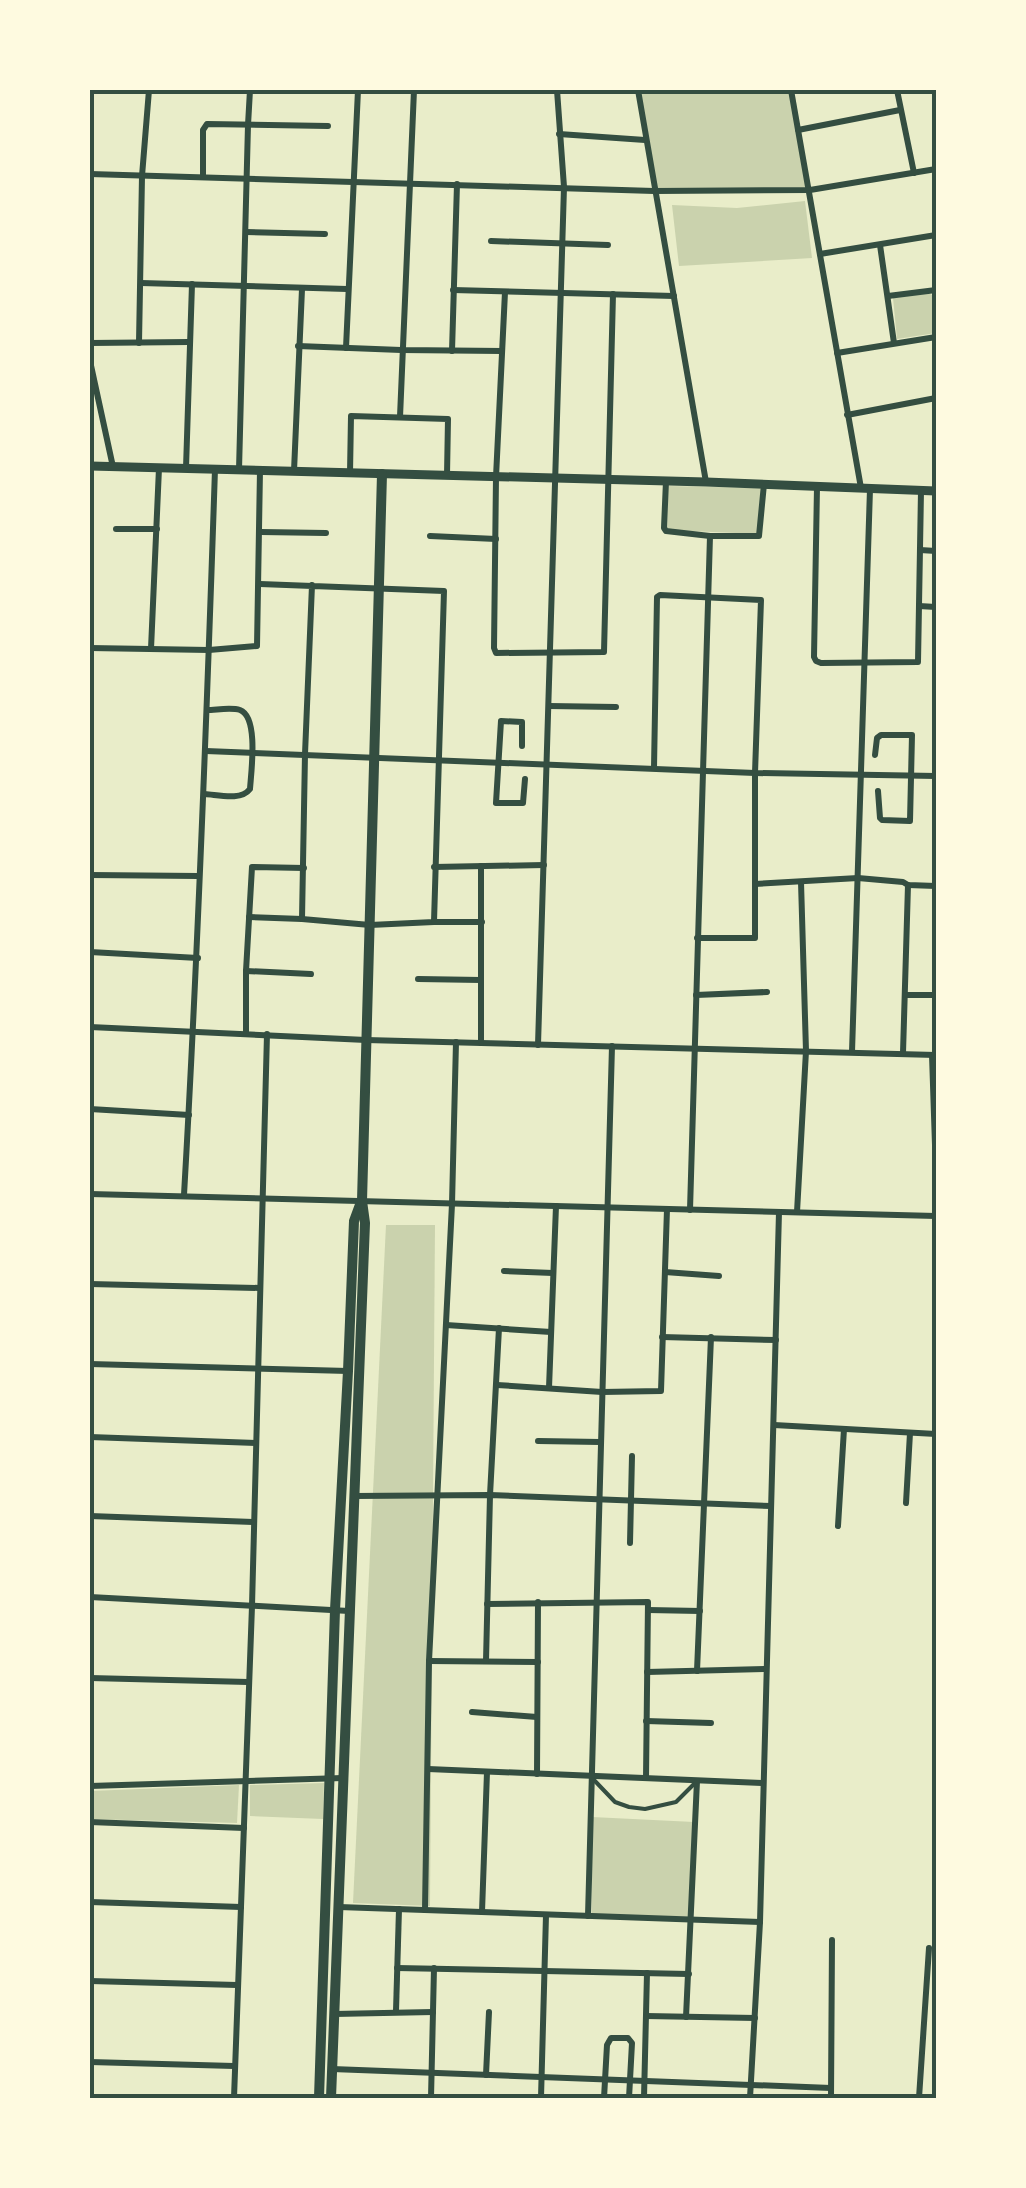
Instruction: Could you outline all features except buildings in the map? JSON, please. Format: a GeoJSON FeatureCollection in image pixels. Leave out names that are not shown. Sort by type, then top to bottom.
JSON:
{"type":"FeatureCollection","features":[{"type":"Feature","properties":{"kind":"main road"},"geometry":{"type":"LineString","coordinates":[[331,2098],[364,1223],[382,474]]}},
{"type":"Feature","properties":{"kind":"main road"},"geometry":{"type":"LineString","coordinates":[[320,2098],[334,1610],[354,1221],[362,1201]]}},
{"type":"Feature","properties":{"kind":"street"},"geometry":{"type":"LineString","coordinates":[[139,343],[142,176],[149,90]]}},
{"type":"Feature","properties":{"kind":"street"},"geometry":{"type":"LineString","coordinates":[[239,470],[250,90]]}},
{"type":"Feature","properties":{"kind":"street"},"geometry":{"type":"LineString","coordinates":[[346,348],[358,90]]}},
{"type":"Feature","properties":{"kind":"street"},"geometry":{"type":"LineString","coordinates":[[400,417],[414,90]]}},
{"type":"Feature","properties":{"kind":"street"},"geometry":{"type":"LineString","coordinates":[[538,1045],[563,244],[564,187],[557,90]]}},
{"type":"Feature","properties":{"kind":"street"},"geometry":{"type":"LineString","coordinates":[[638,90],[706,482]]}},
{"type":"Feature","properties":{"kind":"street"},"geometry":{"type":"LineString","coordinates":[[791,90],[847,415],[866,488],[862,774],[852,1052]]}},
{"type":"Feature","properties":{"kind":"street"},"geometry":{"type":"LineString","coordinates":[[897,90],[914,173]]}},
{"type":"Feature","properties":{"kind":"street"},"geometry":{"type":"LineString","coordinates":[[798,130],[900,110]]}},
{"type":"Feature","properties":{"kind":"street"},"geometry":{"type":"LineString","coordinates":[[202,177],[204,126],[328,126]]}},
{"type":"Feature","properties":{"kind":"street"},"geometry":{"type":"LineString","coordinates":[[558,134],[646,140]]}},
{"type":"Feature","properties":{"kind":"street"},"geometry":{"type":"LineString","coordinates":[[90,174],[654,191],[810,190],[936,169]]}},
{"type":"Feature","properties":{"kind":"street"},"geometry":{"type":"LineString","coordinates":[[452,351],[457,184]]}},
{"type":"Feature","properties":{"kind":"street"},"geometry":{"type":"LineString","coordinates":[[246,232],[325,234]]}},
{"type":"Feature","properties":{"kind":"street"},"geometry":{"type":"LineString","coordinates":[[820,254],[936,235]]}},
{"type":"Feature","properties":{"kind":"street"},"geometry":{"type":"LineString","coordinates":[[490,241],[608,245]]}},
{"type":"Feature","properties":{"kind":"street"},"geometry":{"type":"LineString","coordinates":[[880,245],[894,344]]}},
{"type":"Feature","properties":{"kind":"street"},"geometry":{"type":"LineString","coordinates":[[140,283],[348,289]]}},
{"type":"Feature","properties":{"kind":"street"},"geometry":{"type":"LineString","coordinates":[[186,468],[192,284]]}},
{"type":"Feature","properties":{"kind":"street"},"geometry":{"type":"LineString","coordinates":[[294,471],[302,289]]}},
{"type":"Feature","properties":{"kind":"street"},"geometry":{"type":"LineString","coordinates":[[452,290],[674,296]]}},
{"type":"Feature","properties":{"kind":"street"},"geometry":{"type":"LineString","coordinates":[[888,296],[936,290]]}},
{"type":"Feature","properties":{"kind":"street"},"geometry":{"type":"LineString","coordinates":[[505,292],[496,477],[494,648],[496,652],[551,654],[604,652],[613,294]]}},
{"type":"Feature","properties":{"kind":"street"},"geometry":{"type":"LineString","coordinates":[[836,352],[936,337]]}},
{"type":"Feature","properties":{"kind":"street"},"geometry":{"type":"LineString","coordinates":[[90,343],[189,342]]}},
{"type":"Feature","properties":{"kind":"street"},"geometry":{"type":"LineString","coordinates":[[298,346],[502,351]]}},
{"type":"Feature","properties":{"kind":"street"},"geometry":{"type":"LineString","coordinates":[[90,361],[113,466]]}},
{"type":"Feature","properties":{"kind":"street"},"geometry":{"type":"LineString","coordinates":[[847,415],[936,398]]}},
{"type":"Feature","properties":{"kind":"street"},"geometry":{"type":"LineString","coordinates":[[350,473],[350,416],[400,417],[448,420],[448,476]]}},
{"type":"Feature","properties":{"kind":"street"},"geometry":{"type":"LineString","coordinates":[[90,466],[936,491]]}},
{"type":"Feature","properties":{"kind":"street"},"geometry":{"type":"LineString","coordinates":[[151,649],[159,468]]}},
{"type":"Feature","properties":{"kind":"street"},"geometry":{"type":"LineString","coordinates":[[184,1196],[198,958],[215,469]]}},
{"type":"Feature","properties":{"kind":"street"},"geometry":{"type":"LineString","coordinates":[[90,648],[209,650],[257,646],[260,470]]}},
{"type":"Feature","properties":{"kind":"street"},"geometry":{"type":"LineString","coordinates":[[666,481],[666,532],[710,536],[759,536],[764,484]]}},
{"type":"Feature","properties":{"kind":"street"},"geometry":{"type":"LineString","coordinates":[[817,487],[814,657],[816,661],[864,664],[918,662],[921,491]]}},
{"type":"Feature","properties":{"kind":"street"},"geometry":{"type":"LineString","coordinates":[[116,529],[157,528]]}},
{"type":"Feature","properties":{"kind":"street"},"geometry":{"type":"LineString","coordinates":[[261,532],[326,533]]}},
{"type":"Feature","properties":{"kind":"street"},"geometry":{"type":"LineString","coordinates":[[430,536],[496,538]]}},
{"type":"Feature","properties":{"kind":"street"},"geometry":{"type":"LineString","coordinates":[[690,1210],[710,536]]}},
{"type":"Feature","properties":{"kind":"street"},"geometry":{"type":"LineString","coordinates":[[920,550],[936,550]]}},
{"type":"Feature","properties":{"kind":"street"},"geometry":{"type":"LineString","coordinates":[[260,584],[444,591],[434,922]]}},
{"type":"Feature","properties":{"kind":"street"},"geometry":{"type":"LineString","coordinates":[[306,920],[305,754],[312,585]]}},
{"type":"Feature","properties":{"kind":"street"},"geometry":{"type":"LineString","coordinates":[[654,768],[657,598],[660,595],[761,600],[754,938],[696,938]]}},
{"type":"Feature","properties":{"kind":"street"},"geometry":{"type":"LineString","coordinates":[[919,606],[936,607]]}},
{"type":"Feature","properties":{"kind":"street"},"geometry":{"type":"LineString","coordinates":[[549,706],[616,707]]}},
{"type":"Feature","properties":{"kind":"street"},"geometry":{"type":"LineString","coordinates":[[204,794],[248,794],[252,753],[247,715],[240,710],[207,710]]}},
{"type":"Feature","properties":{"kind":"street"},"geometry":{"type":"LineString","coordinates":[[522,746],[522,722],[501,721],[496,804],[524,803],[524,779]]}},
{"type":"Feature","properties":{"kind":"street"},"geometry":{"type":"LineString","coordinates":[[875,755],[877,738],[882,735],[912,735],[910,821],[882,820],[878,791]]}},
{"type":"Feature","properties":{"kind":"street"},"geometry":{"type":"LineString","coordinates":[[206,751],[755,773],[936,776]]}},
{"type":"Feature","properties":{"kind":"street"},"geometry":{"type":"LineString","coordinates":[[434,867],[544,865]]}},
{"type":"Feature","properties":{"kind":"street"},"geometry":{"type":"LineString","coordinates":[[481,866],[481,1042]]}},
{"type":"Feature","properties":{"kind":"street"},"geometry":{"type":"LineString","coordinates":[[246,1033],[252,867],[304,868]]}},
{"type":"Feature","properties":{"kind":"street"},"geometry":{"type":"LineString","coordinates":[[90,875],[198,876]]}},
{"type":"Feature","properties":{"kind":"street"},"geometry":{"type":"LineString","coordinates":[[756,884],[858,878],[936,886]]}},
{"type":"Feature","properties":{"kind":"street"},"geometry":{"type":"LineString","coordinates":[[797,1212],[806,1051],[801,882]]}},
{"type":"Feature","properties":{"kind":"street"},"geometry":{"type":"LineString","coordinates":[[903,1053],[908,885]]}},
{"type":"Feature","properties":{"kind":"street"},"geometry":{"type":"LineString","coordinates":[[249,917],[370,924],[482,922]]}},
{"type":"Feature","properties":{"kind":"street"},"geometry":{"type":"LineString","coordinates":[[90,952],[198,958]]}},
{"type":"Feature","properties":{"kind":"street"},"geometry":{"type":"LineString","coordinates":[[246,971],[311,974]]}},
{"type":"Feature","properties":{"kind":"street"},"geometry":{"type":"LineString","coordinates":[[418,979],[481,980]]}},
{"type":"Feature","properties":{"kind":"street"},"geometry":{"type":"LineString","coordinates":[[696,995],[767,992]]}},
{"type":"Feature","properties":{"kind":"street"},"geometry":{"type":"LineString","coordinates":[[906,995],[936,996]]}},
{"type":"Feature","properties":{"kind":"street"},"geometry":{"type":"LineString","coordinates":[[90,1027],[366,1040],[934,1055],[936,1175]]}},
{"type":"Feature","properties":{"kind":"street"},"geometry":{"type":"LineString","coordinates":[[234,2098],[267,1034]]}},
{"type":"Feature","properties":{"kind":"street"},"geometry":{"type":"LineString","coordinates":[[425,1910],[430,1661],[456,1042]]}},
{"type":"Feature","properties":{"kind":"street"},"geometry":{"type":"LineString","coordinates":[[588,1916],[612,1046]]}},
{"type":"Feature","properties":{"kind":"street"},"geometry":{"type":"LineString","coordinates":[[90,1109],[189,1114]]}},
{"type":"Feature","properties":{"kind":"street"},"geometry":{"type":"LineString","coordinates":[[90,1194],[936,1216]]}},
{"type":"Feature","properties":{"kind":"street"},"geometry":{"type":"LineString","coordinates":[[549,1388],[556,1206]]}},
{"type":"Feature","properties":{"kind":"street"},"geometry":{"type":"LineString","coordinates":[[497,1385],[661,1392],[667,1209]]}},
{"type":"Feature","properties":{"kind":"street"},"geometry":{"type":"LineString","coordinates":[[750,2098],[760,1922],[780,1212]]}},
{"type":"Feature","properties":{"kind":"street"},"geometry":{"type":"LineString","coordinates":[[504,1271],[553,1273]]}},
{"type":"Feature","properties":{"kind":"street"},"geometry":{"type":"LineString","coordinates":[[665,1272],[720,1276]]}},
{"type":"Feature","properties":{"kind":"street"},"geometry":{"type":"LineString","coordinates":[[90,1284],[260,1288]]}},
{"type":"Feature","properties":{"kind":"street"},"geometry":{"type":"LineString","coordinates":[[446,1325],[551,1332]]}},
{"type":"Feature","properties":{"kind":"street"},"geometry":{"type":"LineString","coordinates":[[486,1660],[499,1328]]}},
{"type":"Feature","properties":{"kind":"street"},"geometry":{"type":"LineString","coordinates":[[662,1337],[776,1340]]}},
{"type":"Feature","properties":{"kind":"street"},"geometry":{"type":"LineString","coordinates":[[697,1671],[711,1337]]}},
{"type":"Feature","properties":{"kind":"street"},"geometry":{"type":"LineString","coordinates":[[90,1364],[348,1370]]}},
{"type":"Feature","properties":{"kind":"street"},"geometry":{"type":"LineString","coordinates":[[774,1425],[936,1434]]}},
{"type":"Feature","properties":{"kind":"street"},"geometry":{"type":"LineString","coordinates":[[838,1526],[844,1429]]}},
{"type":"Feature","properties":{"kind":"street"},"geometry":{"type":"LineString","coordinates":[[906,1503],[910,1433]]}},
{"type":"Feature","properties":{"kind":"street"},"geometry":{"type":"LineString","coordinates":[[90,1437],[256,1443]]}},
{"type":"Feature","properties":{"kind":"street"},"geometry":{"type":"LineString","coordinates":[[538,1441],[600,1442]]}},
{"type":"Feature","properties":{"kind":"street"},"geometry":{"type":"LineString","coordinates":[[630,1543],[632,1456]]}},
{"type":"Feature","properties":{"kind":"street"},"geometry":{"type":"LineString","coordinates":[[353,1496],[490,1495],[771,1506]]}},
{"type":"Feature","properties":{"kind":"street"},"geometry":{"type":"LineString","coordinates":[[90,1516],[254,1522]]}},
{"type":"Feature","properties":{"kind":"street"},"geometry":{"type":"LineString","coordinates":[[90,1597],[349,1611]]}},
{"type":"Feature","properties":{"kind":"street"},"geometry":{"type":"LineString","coordinates":[[537,1774],[538,1602]]}},
{"type":"Feature","properties":{"kind":"street"},"geometry":{"type":"LineString","coordinates":[[486,1604],[597,1602],[700,1611]]}},
{"type":"Feature","properties":{"kind":"street"},"geometry":{"type":"LineString","coordinates":[[646,1778],[648,1606]]}},
{"type":"Feature","properties":{"kind":"street"},"geometry":{"type":"LineString","coordinates":[[430,1661],[538,1662]]}},
{"type":"Feature","properties":{"kind":"street"},"geometry":{"type":"LineString","coordinates":[[648,1672],[767,1669]]}},
{"type":"Feature","properties":{"kind":"street"},"geometry":{"type":"LineString","coordinates":[[90,1678],[248,1682]]}},
{"type":"Feature","properties":{"kind":"street"},"geometry":{"type":"LineString","coordinates":[[472,1712],[538,1717]]}},
{"type":"Feature","properties":{"kind":"street"},"geometry":{"type":"LineString","coordinates":[[646,1721],[711,1722]]}},
{"type":"Feature","properties":{"kind":"street"},"geometry":{"type":"LineString","coordinates":[[428,1770],[762,1783]]}},
{"type":"Feature","properties":{"kind":"street"},"geometry":{"type":"LineString","coordinates":[[482,1912],[487,1772]]}},
{"type":"Feature","properties":{"kind":"street"},"geometry":{"type":"LineString","coordinates":[[90,1786],[343,1778]]}},
{"type":"Feature","properties":{"kind":"street"},"geometry":{"type":"LineString","coordinates":[[686,2017],[697,1780]]}},
{"type":"Feature","properties":{"kind":"street"},"geometry":{"type":"LineString","coordinates":[[90,1822],[244,1828]]}},
{"type":"Feature","properties":{"kind":"street"},"geometry":{"type":"LineString","coordinates":[[90,1902],[242,1907]]}},
{"type":"Feature","properties":{"kind":"street"},"geometry":{"type":"LineString","coordinates":[[339,1907],[760,1922]]}},
{"type":"Feature","properties":{"kind":"street"},"geometry":{"type":"LineString","coordinates":[[396,2011],[398,1910]]}},
{"type":"Feature","properties":{"kind":"street"},"geometry":{"type":"LineString","coordinates":[[541,2098],[546,1915]]}},
{"type":"Feature","properties":{"kind":"street"},"geometry":{"type":"LineString","coordinates":[[831,2098],[832,1940]]}},
{"type":"Feature","properties":{"kind":"street"},"geometry":{"type":"LineString","coordinates":[[919,2098],[929,1948]]}},
{"type":"Feature","properties":{"kind":"street"},"geometry":{"type":"LineString","coordinates":[[397,1968],[689,1974]]}},
{"type":"Feature","properties":{"kind":"street"},"geometry":{"type":"LineString","coordinates":[[431,2098],[434,1968]]}},
{"type":"Feature","properties":{"kind":"street"},"geometry":{"type":"LineString","coordinates":[[644,2098],[647,1973]]}},
{"type":"Feature","properties":{"kind":"street"},"geometry":{"type":"LineString","coordinates":[[90,1980],[237,1985]]}},
{"type":"Feature","properties":{"kind":"street"},"geometry":{"type":"LineString","coordinates":[[334,2014],[433,2012]]}},
{"type":"Feature","properties":{"kind":"street"},"geometry":{"type":"LineString","coordinates":[[486,2075],[489,2012]]}},
{"type":"Feature","properties":{"kind":"street"},"geometry":{"type":"LineString","coordinates":[[646,2016],[756,2018]]}},
{"type":"Feature","properties":{"kind":"street"},"geometry":{"type":"LineString","coordinates":[[604,2098],[610,2038],[630,2040],[629,2098]]}},
{"type":"Feature","properties":{"kind":"street"},"geometry":{"type":"LineString","coordinates":[[90,2062],[234,2066]]}},
{"type":"Feature","properties":{"kind":"street"},"geometry":{"type":"LineString","coordinates":[[331,2069],[830,2088]]}},
{"type":"Feature","properties":{"kind":"lane"},"geometry":{"type":"LineString","coordinates":[[590,1776],[615,1802],[646,1808],[676,1802],[697,1780]]}},
{"type":"Feature","properties":{"kind":"green space"},"geometry":{"type":"Polygon","coordinates":[[[638,90],[794,90],[810,190],[654,191],[638,90]]]}},
{"type":"Feature","properties":{"kind":"green space"},"geometry":{"type":"Polygon","coordinates":[[[805,201],[812,258],[679,266],[672,205],[737,208],[805,201]]]}},
{"type":"Feature","properties":{"kind":"green space"},"geometry":{"type":"Polygon","coordinates":[[[929,293],[935,297],[936,333],[897,339],[893,298],[929,293]]]}},
{"type":"Feature","properties":{"kind":"green space"},"geometry":{"type":"Polygon","coordinates":[[[668,486],[761,488],[758,534],[667,530],[668,486]]]}},
{"type":"Feature","properties":{"kind":"green space"},"geometry":{"type":"Polygon","coordinates":[[[386,1225],[435,1225],[430,1906],[353,1903],[386,1225]]]}},
{"type":"Feature","properties":{"kind":"green space"},"geometry":{"type":"Polygon","coordinates":[[[324,1783],[323,1819],[250,1816],[250,1785],[324,1783]]]}},
{"type":"Feature","properties":{"kind":"green space"},"geometry":{"type":"Polygon","coordinates":[[[239,1785],[237,1823],[90,1819],[90,1791],[239,1785]]]}},
{"type":"Feature","properties":{"kind":"green space"},"geometry":{"type":"Polygon","coordinates":[[[592,1817],[694,1822],[691,1917],[592,1915],[592,1817]]]}}]}
